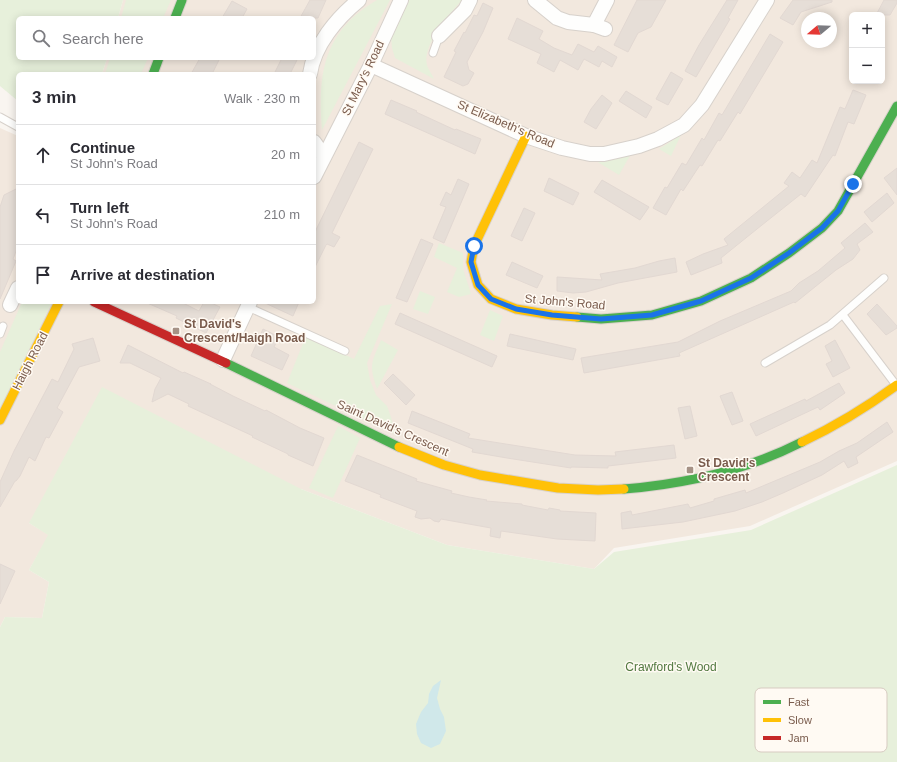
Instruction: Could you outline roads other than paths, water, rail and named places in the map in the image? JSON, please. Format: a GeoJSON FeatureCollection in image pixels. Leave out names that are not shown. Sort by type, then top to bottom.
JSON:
{"type":"FeatureCollection","features":[{"type":"Feature","properties":{"kind":"street"},"geometry":{"type":"LineString","coordinates":[[176,16],[182,0]]}},
{"type":"Feature","properties":{"kind":"street"},"geometry":{"type":"LineString","coordinates":[[316,55],[327,33],[359,0]]}},
{"type":"Feature","properties":{"kind":"street","name":"St Mary's Road"},"geometry":{"type":"LineString","coordinates":[[316,172],[371,65],[401,0]]}},
{"type":"Feature","properties":{"kind":"street"},"geometry":{"type":"LineString","coordinates":[[439,36],[465,10],[470,0]]}},
{"type":"Feature","properties":{"kind":"street"},"geometry":{"type":"LineString","coordinates":[[535,0],[557,18],[568,22],[600,27],[607,0]]}},
{"type":"Feature","properties":{"kind":"street","name":"St Elizabeth's Road"},"geometry":{"type":"LineString","coordinates":[[371,65],[526,136],[562,148],[590,154],[604,154],[639,146],[658,139],[684,125],[702,105],[767,0]]}},
{"type":"Feature","properties":{"kind":"street"},"geometry":{"type":"LineString","coordinates":[[154,72],[158,60]]}},
{"type":"Feature","properties":{"kind":"street"},"geometry":{"type":"LineString","coordinates":[[311,72],[314,60]]}},
{"type":"Feature","properties":{"kind":"street","name":"St John's Road"},"geometry":{"type":"LineString","coordinates":[[526,136],[474,246],[471,262],[478,285],[491,299],[516,309],[552,315],[601,319],[652,315],[701,301],[751,278],[789,253],[822,228],[838,211],[897,106]]}},
{"type":"Feature","properties":{"kind":"street"},"geometry":{"type":"LineString","coordinates":[[316,145],[324,156]]}},
{"type":"Feature","properties":{"kind":"street"},"geometry":{"type":"LineString","coordinates":[[10,305],[16,292]]}},
{"type":"Feature","properties":{"kind":"street","name":"Haigh Road"},"geometry":{"type":"LineString","coordinates":[[0,420],[3,406],[58,304]]}},
{"type":"Feature","properties":{"kind":"street","name":"Saint David's Crescent"},"geometry":{"type":"LineString","coordinates":[[98,304],[223,360],[373,435],[432,460],[466,472],[569,489],[612,490],[647,487],[691,480],[728,470],[786,449],[827,430],[862,410],[896,385]]}},
{"type":"Feature","properties":{"kind":"street"},"geometry":{"type":"LineString","coordinates":[[223,360],[249,305]]}},
{"type":"Feature","properties":{"kind":"lane"},"geometry":{"type":"LineString","coordinates":[[433,53],[439,36]]}},
{"type":"Feature","properties":{"kind":"lane"},"geometry":{"type":"LineString","coordinates":[[0,116],[16,126]]}},
{"type":"Feature","properties":{"kind":"lane"},"geometry":{"type":"LineString","coordinates":[[765,363],[830,325],[884,278]]}},
{"type":"Feature","properties":{"kind":"lane"},"geometry":{"type":"LineString","coordinates":[[249,305],[345,351]]}},
{"type":"Feature","properties":{"kind":"lane"},"geometry":{"type":"LineString","coordinates":[[843,315],[896,385]]}},
{"type":"Feature","properties":{"kind":"lane"},"geometry":{"type":"LineString","coordinates":[[0,334],[4,326]]}},
{"type":"Feature","properties":{"kind":"water"},"geometry":{"type":"Polygon","coordinates":[[[441,680],[437,698],[444,717],[446,731],[440,744],[431,748],[421,743],[417,734],[416,724],[421,712],[428,703],[429,694],[433,686],[441,680]]]}},
{"type":"Feature","properties":{"kind":"place","name":"St David's Crescent/Haigh Road"},"geometry":{"type":"Point","coordinates":[176,331]}},
{"type":"Feature","properties":{"kind":"place","name":"St David's Crescent"},"geometry":{"type":"Point","coordinates":[690,470]}},
{"type":"Feature","properties":{"kind":"park label","name":"Crawford's Wood"},"geometry":{"type":"Point","coordinates":[671,667]}}]}
